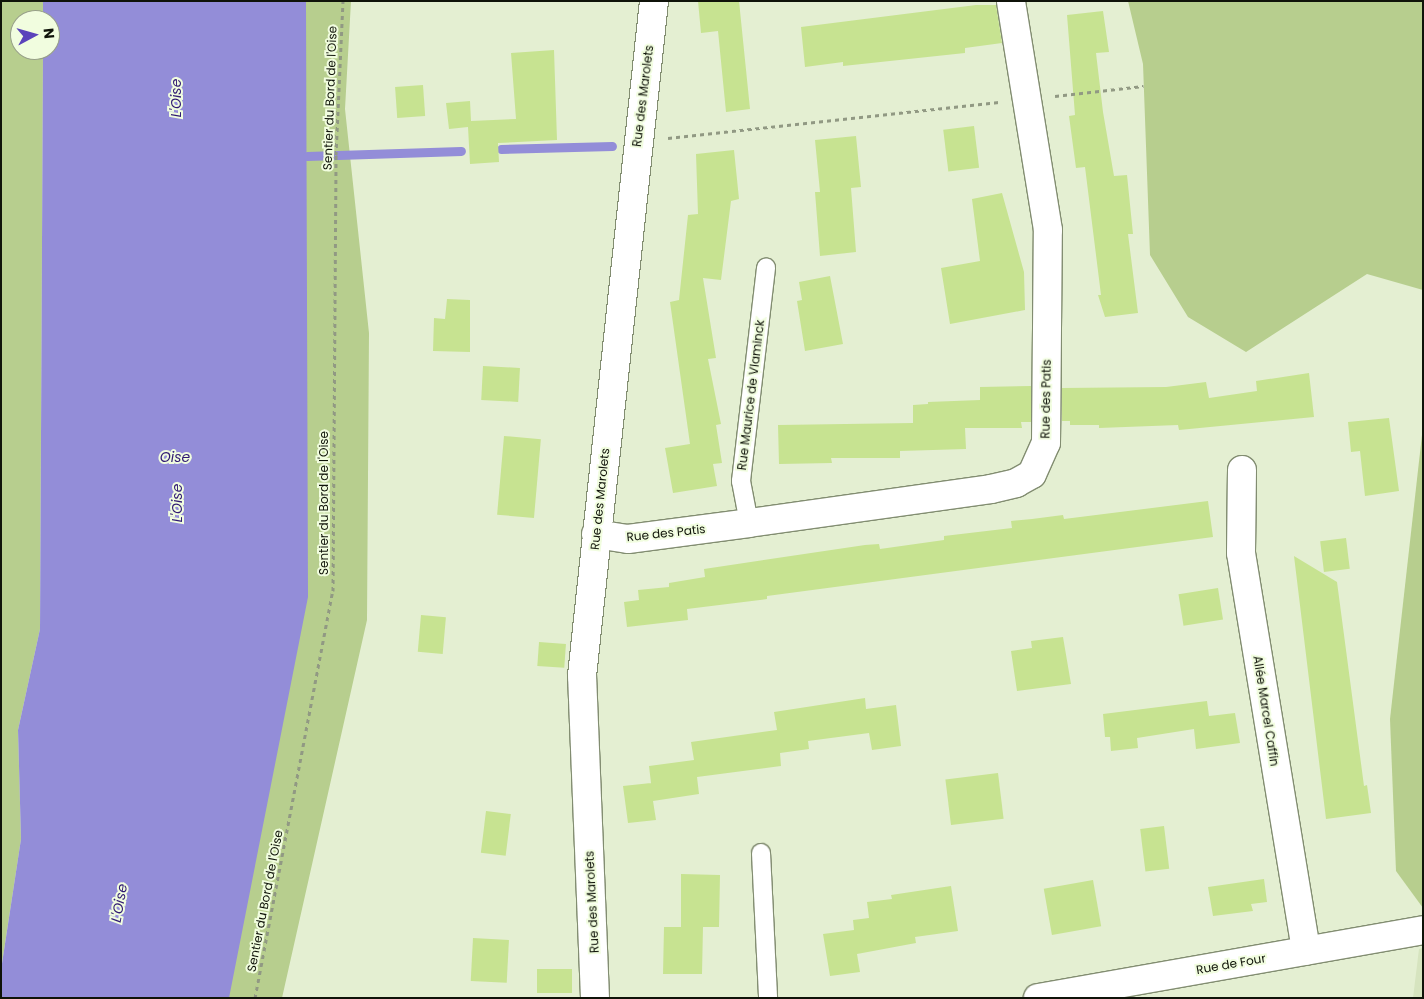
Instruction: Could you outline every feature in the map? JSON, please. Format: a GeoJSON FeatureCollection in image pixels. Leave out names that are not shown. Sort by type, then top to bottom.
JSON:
{"type":"FeatureCollection","features":[{"type":"Feature","properties":{"kind":"street","name":"Rue des Marolets"},"geometry":{"type":"LineString","coordinates":[[595,998],[582,676],[637,140],[654,1]]}},
{"type":"Feature","properties":{"kind":"street","name":"Rue des Patis"},"geometry":{"type":"LineString","coordinates":[[596,534],[628,539],[749,523],[991,489],[1016,483],[1032,474],[1046,443],[1048,230],[1011,1]]}},
{"type":"Feature","properties":{"kind":"street","name":"Allée Marcel Caffin"},"geometry":{"type":"LineString","coordinates":[[1242,470],[1241,553],[1306,951]]}},
{"type":"Feature","properties":{"kind":"street","name":"Rue de Four"},"geometry":{"type":"LineString","coordinates":[[1038,998],[1423,930]]}},
{"type":"Feature","properties":{"kind":"lane","name":"Rue Maurice de Vlaminck"},"geometry":{"type":"LineString","coordinates":[[749,523],[742,481],[766,267]]}},
{"type":"Feature","properties":{"kind":"lane"},"geometry":{"type":"LineString","coordinates":[[761,853],[768,998]]}},
{"type":"Feature","properties":{"kind":"path","name":"Sentier du Bord de l'Oise"},"geometry":{"type":"LineString","coordinates":[[255,998],[333,591],[336,165],[343,1]]}},
{"type":"Feature","properties":{"kind":"path"},"geometry":{"type":"LineString","coordinates":[[637,140],[1143,86]]}},
{"type":"Feature","properties":{"kind":"shaded area"},"geometry":{"type":"Polygon","coordinates":[[[1423,948],[1423,998],[1413,998],[1419,949],[1423,948]]]}},
{"type":"Feature","properties":{"kind":"green space"},"geometry":{"type":"Polygon","coordinates":[[[1,1],[43,1],[43,10],[10,10],[10,60],[43,60],[40,629],[18,730],[21,839],[1,970],[1,1]]]}},
{"type":"Feature","properties":{"kind":"green space"},"geometry":{"type":"Polygon","coordinates":[[[306,1],[351,1],[345,109],[369,333],[367,620],[282,998],[228,998],[306,1]]]}},
{"type":"Feature","properties":{"kind":"green space"},"geometry":{"type":"Polygon","coordinates":[[[1128,1],[1423,1],[1423,290],[1367,274],[1246,352],[1188,317],[1150,255],[1143,64],[1128,1]]]}},
{"type":"Feature","properties":{"kind":"green space"},"geometry":{"type":"Polygon","coordinates":[[[1423,426],[1423,908],[1396,871],[1390,719],[1423,426]]]}},
{"type":"Feature","properties":{"kind":"water","name":"Oise"},"geometry":{"type":"Polygon","coordinates":[[[43,1],[306,1],[308,597],[229,998],[1,998],[1,970],[21,839],[18,730],[40,629],[43,60],[60,60],[60,10],[43,10],[43,1]]]}},
{"type":"Feature","properties":{"kind":"building"},"geometry":{"type":"Polygon","coordinates":[[[698,1],[739,1],[750,109],[726,112],[718,31],[701,33],[698,1]]]}},
{"type":"Feature","properties":{"kind":"building"},"geometry":{"type":"Polygon","coordinates":[[[976,5],[996,5],[1002,43],[965,48],[965,53],[843,66],[843,62],[805,67],[801,27],[976,5]]]}},
{"type":"Feature","properties":{"kind":"building"},"geometry":{"type":"Polygon","coordinates":[[[1103,11],[1109,52],[1096,53],[1103,112],[1114,176],[1127,175],[1133,234],[1128,234],[1138,313],[1105,317],[1098,295],[1101,295],[1085,167],[1076,168],[1069,116],[1075,115],[1067,15],[1103,11]]]}},
{"type":"Feature","properties":{"kind":"building"},"geometry":{"type":"Polygon","coordinates":[[[554,50],[557,140],[498,143],[499,162],[470,164],[468,127],[449,129],[446,103],[470,101],[471,121],[516,119],[511,53],[554,50]]]}},
{"type":"Feature","properties":{"kind":"building"},"geometry":{"type":"Polygon","coordinates":[[[423,85],[425,116],[397,118],[395,87],[423,85]]]}},
{"type":"Feature","properties":{"kind":"building"},"geometry":{"type":"Polygon","coordinates":[[[974,126],[979,168],[948,171],[943,130],[974,126]]]}},
{"type":"Feature","properties":{"kind":"building"},"geometry":{"type":"Polygon","coordinates":[[[856,136],[861,187],[851,188],[856,252],[820,256],[815,192],[820,192],[815,140],[856,136]]]}},
{"type":"Feature","properties":{"kind":"building"},"geometry":{"type":"Polygon","coordinates":[[[734,150],[739,199],[731,201],[721,280],[703,278],[716,358],[708,359],[721,424],[716,425],[722,463],[713,464],[717,486],[673,493],[665,448],[690,444],[670,302],[679,300],[688,215],[698,214],[696,154],[734,150]]]}},
{"type":"Feature","properties":{"kind":"building"},"geometry":{"type":"Polygon","coordinates":[[[1002,193],[1024,272],[1025,310],[950,324],[941,268],[980,261],[972,199],[1002,193]]]}},
{"type":"Feature","properties":{"kind":"building"},"geometry":{"type":"Polygon","coordinates":[[[830,276],[843,344],[805,351],[797,301],[802,300],[799,282],[830,276]]]}},
{"type":"Feature","properties":{"kind":"building"},"geometry":{"type":"Polygon","coordinates":[[[447,299],[470,300],[470,352],[433,351],[434,318],[445,319],[447,299]]]}},
{"type":"Feature","properties":{"kind":"building"},"geometry":{"type":"Polygon","coordinates":[[[483,366],[520,368],[518,402],[481,400],[483,366]]]}},
{"type":"Feature","properties":{"kind":"building"},"geometry":{"type":"Polygon","coordinates":[[[1309,373],[1314,417],[1179,430],[1178,425],[1099,428],[1099,425],[1070,425],[1070,421],[1062,421],[1062,388],[1166,387],[1206,382],[1209,398],[1257,391],[1256,381],[1309,373]]]}},
{"type":"Feature","properties":{"kind":"building"},"geometry":{"type":"Polygon","coordinates":[[[1031,386],[1031,422],[1021,422],[1022,428],[965,428],[966,449],[900,451],[900,458],[831,458],[832,463],[779,464],[778,425],[913,423],[913,405],[928,404],[928,402],[980,400],[980,387],[1031,386]]]}},
{"type":"Feature","properties":{"kind":"building"},"geometry":{"type":"Polygon","coordinates":[[[1389,418],[1399,491],[1365,496],[1360,451],[1351,452],[1348,422],[1389,418]]]}},
{"type":"Feature","properties":{"kind":"building"},"geometry":{"type":"Polygon","coordinates":[[[504,436],[541,439],[534,518],[497,515],[504,436]]]}},
{"type":"Feature","properties":{"kind":"building"},"geometry":{"type":"Polygon","coordinates":[[[1208,501],[1213,537],[767,596],[767,599],[687,609],[688,620],[627,627],[624,602],[639,600],[638,590],[669,587],[669,583],[705,577],[704,569],[865,545],[879,544],[880,549],[944,540],[944,536],[1012,528],[1011,521],[1063,515],[1064,519],[1208,501]]]}},
{"type":"Feature","properties":{"kind":"building"},"geometry":{"type":"Polygon","coordinates":[[[1346,538],[1350,569],[1324,572],[1320,541],[1346,538]]]}},
{"type":"Feature","properties":{"kind":"building"},"geometry":{"type":"Polygon","coordinates":[[[1294,556],[1337,582],[1364,786],[1367,785],[1371,813],[1326,819],[1294,556]]]}},
{"type":"Feature","properties":{"kind":"building"},"geometry":{"type":"Polygon","coordinates":[[[1218,588],[1223,620],[1183,626],[1178,594],[1218,588]]]}},
{"type":"Feature","properties":{"kind":"building"},"geometry":{"type":"Polygon","coordinates":[[[421,615],[446,617],[443,654],[418,652],[421,615]]]}},
{"type":"Feature","properties":{"kind":"building"},"geometry":{"type":"Polygon","coordinates":[[[1063,637],[1071,684],[1017,691],[1011,651],[1032,648],[1031,641],[1063,637]]]}},
{"type":"Feature","properties":{"kind":"building"},"geometry":{"type":"Polygon","coordinates":[[[539,642],[566,644],[564,668],[537,666],[539,642]]]}},
{"type":"Feature","properties":{"kind":"building"},"geometry":{"type":"Polygon","coordinates":[[[865,698],[866,709],[896,705],[901,746],[872,750],[869,733],[808,741],[809,749],[780,753],[781,766],[697,777],[699,794],[653,801],[656,820],[628,823],[623,786],[651,783],[649,766],[694,760],[691,742],[777,730],[774,712],[865,698]]]}},
{"type":"Feature","properties":{"kind":"building"},"geometry":{"type":"Polygon","coordinates":[[[1207,701],[1209,716],[1235,713],[1240,743],[1196,749],[1194,729],[1137,738],[1138,748],[1111,751],[1110,737],[1105,737],[1103,714],[1207,701]]]}},
{"type":"Feature","properties":{"kind":"building"},"geometry":{"type":"Polygon","coordinates":[[[998,773],[1004,819],[951,825],[945,779],[998,773]]]}},
{"type":"Feature","properties":{"kind":"building"},"geometry":{"type":"Polygon","coordinates":[[[486,811],[511,814],[506,856],[481,853],[486,811]]]}},
{"type":"Feature","properties":{"kind":"building"},"geometry":{"type":"Polygon","coordinates":[[[1164,826],[1169,869],[1145,872],[1140,829],[1164,826]]]}},
{"type":"Feature","properties":{"kind":"building"},"geometry":{"type":"Polygon","coordinates":[[[681,874],[720,875],[719,927],[703,927],[702,974],[663,974],[664,927],[681,927],[681,874]]]}},
{"type":"Feature","properties":{"kind":"building"},"geometry":{"type":"Polygon","coordinates":[[[1264,879],[1267,902],[1251,904],[1253,911],[1213,916],[1208,887],[1264,879]]]}},
{"type":"Feature","properties":{"kind":"building"},"geometry":{"type":"Polygon","coordinates":[[[1093,880],[1101,926],[1052,935],[1044,889],[1093,880]]]}},
{"type":"Feature","properties":{"kind":"building"},"geometry":{"type":"Polygon","coordinates":[[[951,886],[958,931],[915,937],[916,943],[857,954],[860,972],[830,976],[823,934],[854,930],[853,920],[869,918],[867,902],[892,899],[891,895],[951,886]]]}},
{"type":"Feature","properties":{"kind":"building"},"geometry":{"type":"Polygon","coordinates":[[[473,938],[509,940],[507,983],[471,981],[473,938]]]}},
{"type":"Feature","properties":{"kind":"building"},"geometry":{"type":"Polygon","coordinates":[[[537,969],[572,969],[572,993],[537,993],[537,969]]]}},
{"type":"Feature","properties":{"kind":"waterway"},"geometry":{"type":"LineString","coordinates":[[501,149],[612,146]]}},
{"type":"Feature","properties":{"kind":"waterway"},"geometry":{"type":"LineString","coordinates":[[307,156],[461,151]]}},
{"type":"Feature","properties":{"kind":"water label","name":"L'Oise"},"geometry":{"type":"Point","coordinates":[176,98]}},
{"type":"Feature","properties":{"kind":"water label","name":"L'Oise"},"geometry":{"type":"Point","coordinates":[177,503]}},
{"type":"Feature","properties":{"kind":"water label","name":"L'Oise"},"geometry":{"type":"Point","coordinates":[119,903]}}]}
